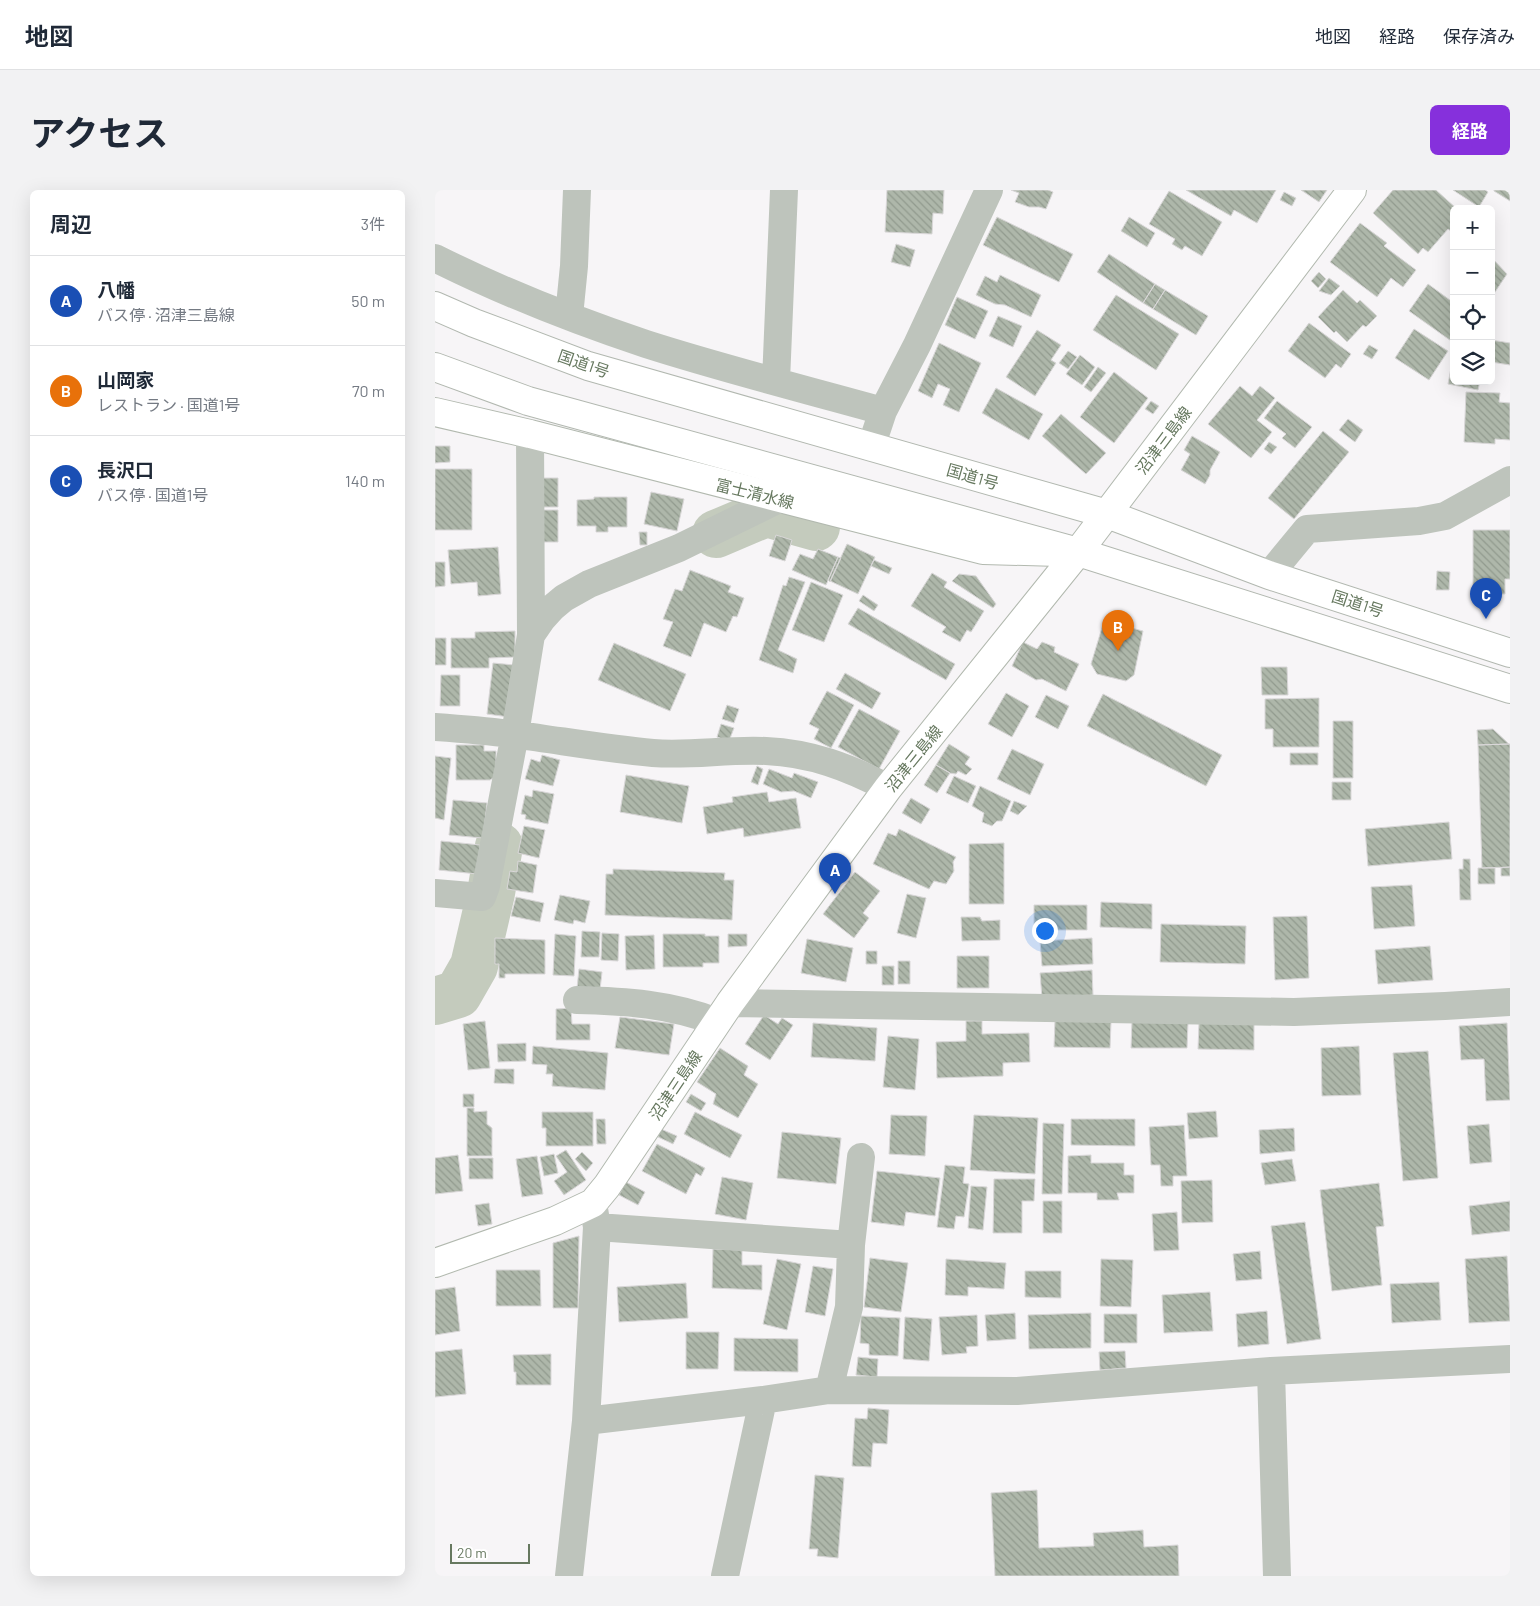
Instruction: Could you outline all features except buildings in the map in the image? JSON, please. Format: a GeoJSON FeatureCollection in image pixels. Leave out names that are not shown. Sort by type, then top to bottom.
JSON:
{"type":"FeatureCollection","features":[{"type":"Feature","properties":{"kind":"main road","name":"沼津三島線"},"geometry":{"type":"LineString","coordinates":[[435,1263],[555,1221],[595,1215],[607,1186],[723,1012],[888,788],[1078,552],[1352,190]]}},
{"type":"Feature","properties":{"kind":"main road","name":"国道1号"},"geometry":{"type":"LineString","coordinates":[[435,306],[587,366],[1107,514],[1269,575],[1510,652]]}},
{"type":"Feature","properties":{"kind":"main road"},"geometry":{"type":"LineString","coordinates":[[435,367],[528,401],[1078,552],[1510,689]]}},
{"type":"Feature","properties":{"kind":"main road","name":"富士清水線"},"geometry":{"type":"LineString","coordinates":[[435,412],[530,434],[983,550],[1078,552]]}},
{"type":"Feature","properties":{"kind":"street"},"geometry":{"type":"LineString","coordinates":[[569,316],[574,266],[577,190]]}},
{"type":"Feature","properties":{"kind":"street"},"geometry":{"type":"LineString","coordinates":[[775,381],[784,190]]}},
{"type":"Feature","properties":{"kind":"street"},"geometry":{"type":"LineString","coordinates":[[871,447],[883,411],[917,345],[989,190]]}},
{"type":"Feature","properties":{"kind":"street"},"geometry":{"type":"LineString","coordinates":[[435,258],[474,278],[569,316],[653,346],[883,411]]}},
{"type":"Feature","properties":{"kind":"street"},"geometry":{"type":"LineString","coordinates":[[435,893],[482,896],[486,886],[515,734],[531,635],[530,434]]}},
{"type":"Feature","properties":{"kind":"street"},"geometry":{"type":"LineString","coordinates":[[1269,575],[1307,529],[1419,521],[1445,516],[1510,480]]}},
{"type":"Feature","properties":{"kind":"street"},"geometry":{"type":"LineString","coordinates":[[531,635],[552,608],[564,598],[589,584],[679,548],[779,499]]}},
{"type":"Feature","properties":{"kind":"street"},"geometry":{"type":"LineString","coordinates":[[435,727],[515,734],[662,754],[764,751],[811,756],[860,774],[888,788]]}},
{"type":"Feature","properties":{"kind":"street"},"geometry":{"type":"LineString","coordinates":[[577,1000],[650,1004],[695,1014],[723,1012],[1294,1012],[1510,1002]]}},
{"type":"Feature","properties":{"kind":"street"},"geometry":{"type":"LineString","coordinates":[[829,1390],[849,1306],[851,1245],[861,1157]]}},
{"type":"Feature","properties":{"kind":"street"},"geometry":{"type":"LineString","coordinates":[[569,1576],[586,1421],[595,1215],[851,1245]]}},
{"type":"Feature","properties":{"kind":"street"},"geometry":{"type":"LineString","coordinates":[[586,1421],[763,1400],[829,1390],[1017,1391],[1271,1370],[1510,1360]]}},
{"type":"Feature","properties":{"kind":"street"},"geometry":{"type":"LineString","coordinates":[[1271,1370],[1277,1576]]}},
{"type":"Feature","properties":{"kind":"street"},"geometry":{"type":"LineString","coordinates":[[725,1576],[763,1400]]}},
{"type":"Feature","properties":{"kind":"waterway"},"geometry":{"type":"LineString","coordinates":[[716,534],[766,513],[816,527]]}},
{"type":"Feature","properties":{"kind":"waterway"},"geometry":{"type":"LineString","coordinates":[[435,1001],[458,994],[474,966],[491,893],[499,846]]}},
{"type":"Feature","properties":{"kind":"place","name":"長沢口"},"geometry":{"type":"Point","coordinates":[1486,619]}},
{"type":"Feature","properties":{"kind":"place","name":"山岡家"},"geometry":{"type":"Point","coordinates":[1118,651]}},
{"type":"Feature","properties":{"kind":"place","name":"八幡"},"geometry":{"type":"Point","coordinates":[835,894]}}]}
